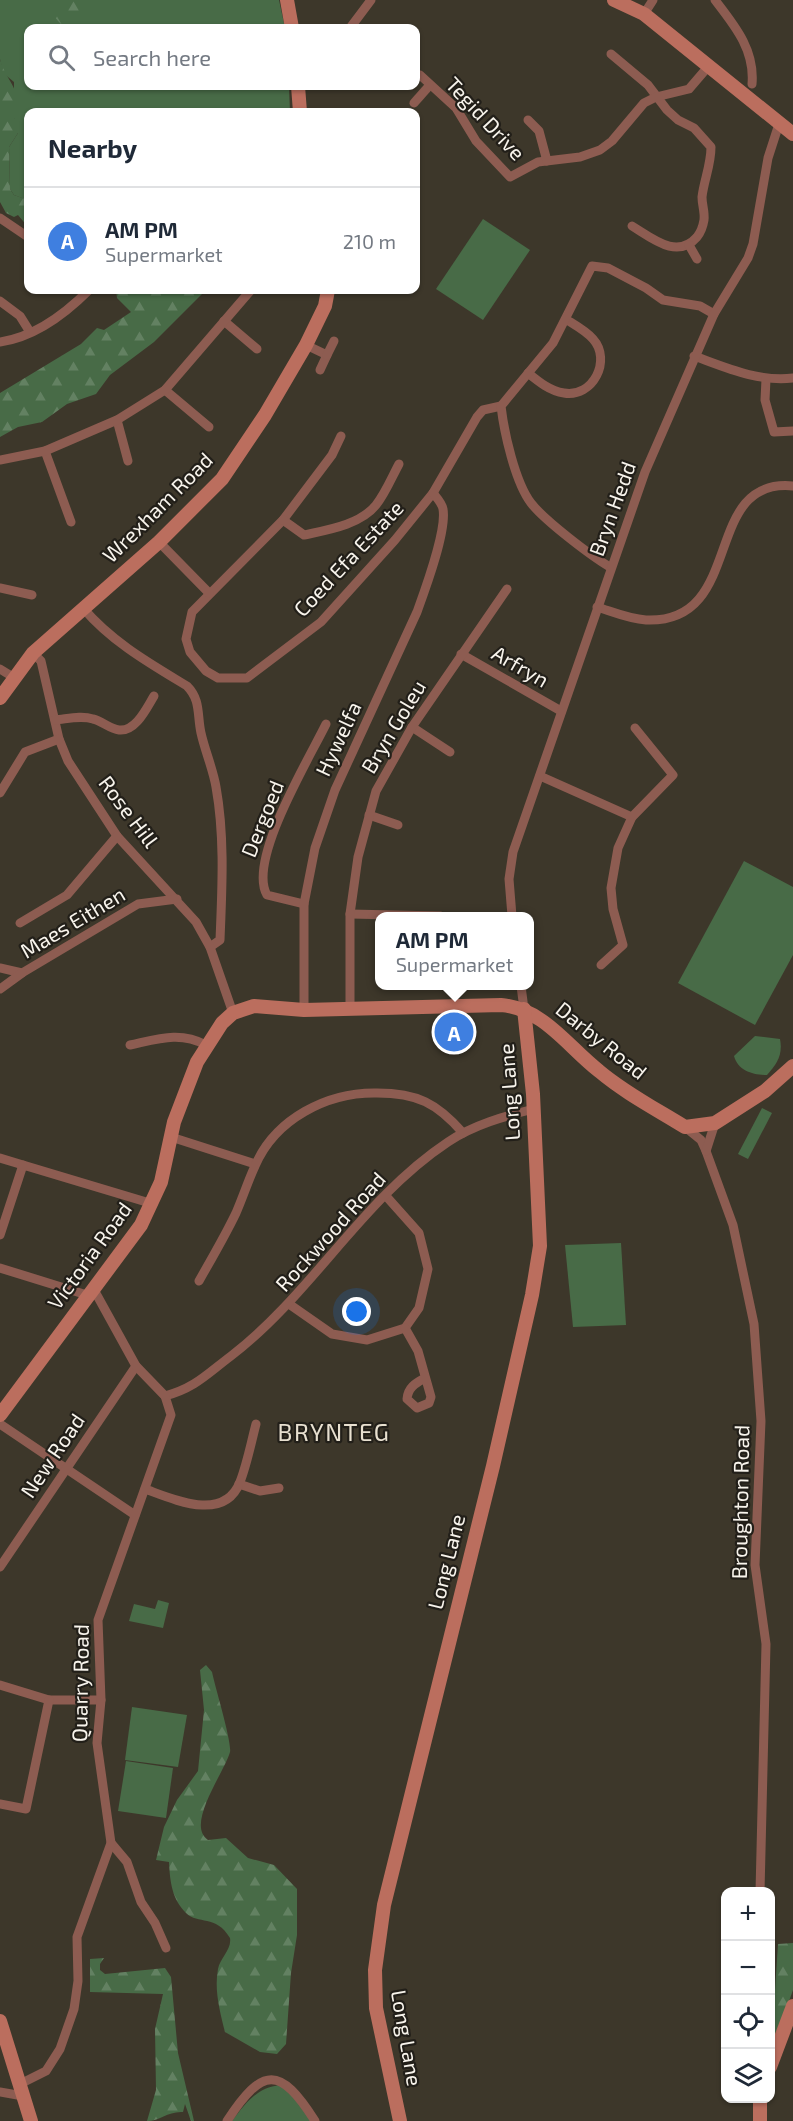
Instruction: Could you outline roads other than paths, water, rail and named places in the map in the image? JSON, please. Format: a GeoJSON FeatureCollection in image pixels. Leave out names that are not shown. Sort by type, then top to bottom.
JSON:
{"type":"FeatureCollection","features":[{"type":"Feature","properties":{"kind":"street"},"geometry":{"type":"LineString","coordinates":[[287,0],[291,24]]}},
{"type":"Feature","properties":{"kind":"street"},"geometry":{"type":"LineString","coordinates":[[353,24],[370,0]]}},
{"type":"Feature","properties":{"kind":"street"},"geometry":{"type":"LineString","coordinates":[[614,0],[644,14],[707,68],[793,134]]}},
{"type":"Feature","properties":{"kind":"street"},"geometry":{"type":"LineString","coordinates":[[644,14],[653,0]]}},
{"type":"Feature","properties":{"kind":"street"},"geometry":{"type":"LineString","coordinates":[[715,0],[750,51],[753,68],[752,84]]}},
{"type":"Feature","properties":{"kind":"street"},"geometry":{"type":"LineString","coordinates":[[610,54],[648,85],[678,120],[694,128],[711,147],[711,162],[702,196],[704,221],[701,231],[689,245],[678,248],[666,246],[632,226]]}},
{"type":"Feature","properties":{"kind":"street","name":"Tegid Drive"},"geometry":{"type":"LineString","coordinates":[[420,75],[429,86],[456,108],[476,141],[510,177],[538,162],[580,157],[600,150],[612,141],[644,103],[656,97],[689,89],[707,68]]}},
{"type":"Feature","properties":{"kind":"street"},"geometry":{"type":"LineString","coordinates":[[414,103],[429,86]]}},
{"type":"Feature","properties":{"kind":"street"},"geometry":{"type":"LineString","coordinates":[[298,90],[300,108]]}},
{"type":"Feature","properties":{"kind":"street"},"geometry":{"type":"LineString","coordinates":[[528,120],[539,131],[548,161]]}},
{"type":"Feature","properties":{"kind":"street","name":"Bryn Hedd"},"geometry":{"type":"LineString","coordinates":[[512,912],[509,879],[513,852],[610,567],[645,472],[714,314],[748,258],[753,244],[768,158],[779,124]]}},
{"type":"Feature","properties":{"kind":"street"},"geometry":{"type":"LineString","coordinates":[[0,218],[24,234]]}},
{"type":"Feature","properties":{"kind":"street"},"geometry":{"type":"LineString","coordinates":[[689,245],[697,259]]}},
{"type":"Feature","properties":{"kind":"street"},"geometry":{"type":"LineString","coordinates":[[610,567],[594,558],[531,504],[507,443],[501,406],[553,343],[567,320],[592,266],[608,268],[663,300],[700,306],[714,314]]}},
{"type":"Feature","properties":{"kind":"street"},"geometry":{"type":"LineString","coordinates":[[0,342],[15,339],[42,328],[73,306],[85,294]]}},
{"type":"Feature","properties":{"kind":"street"},"geometry":{"type":"LineString","coordinates":[[0,460],[45,451],[117,420],[165,390],[248,294]]}},
{"type":"Feature","properties":{"kind":"street","name":"Wrexham Road"},"geometry":{"type":"LineString","coordinates":[[0,698],[33,653],[159,542],[222,479],[265,415],[306,345],[325,306],[327,294]]}},
{"type":"Feature","properties":{"kind":"street"},"geometry":{"type":"LineString","coordinates":[[0,301],[20,316],[30,332]]}},
{"type":"Feature","properties":{"kind":"street"},"geometry":{"type":"LineString","coordinates":[[528,373],[543,385],[566,394],[584,390],[596,378],[601,361],[594,340],[567,320]]}},
{"type":"Feature","properties":{"kind":"street"},"geometry":{"type":"LineString","coordinates":[[224,321],[257,349]]}},
{"type":"Feature","properties":{"kind":"street"},"geometry":{"type":"LineString","coordinates":[[320,370],[334,341]]}},
{"type":"Feature","properties":{"kind":"street"},"geometry":{"type":"LineString","coordinates":[[306,345],[327,355]]}},
{"type":"Feature","properties":{"kind":"street"},"geometry":{"type":"LineString","coordinates":[[694,356],[740,373],[766,379],[793,378]]}},
{"type":"Feature","properties":{"kind":"street"},"geometry":{"type":"LineString","coordinates":[[766,379],[765,400],[774,432],[793,431]]}},
{"type":"Feature","properties":{"kind":"street"},"geometry":{"type":"LineString","coordinates":[[165,390],[209,427]]}},
{"type":"Feature","properties":{"kind":"street","name":"Coed Efa Estate"},"geometry":{"type":"LineString","coordinates":[[341,436],[332,455],[283,520],[192,612],[187,627],[190,652],[206,671],[218,678],[247,678],[321,622],[395,540],[433,493],[477,417],[483,410],[501,406]]}},
{"type":"Feature","properties":{"kind":"street"},"geometry":{"type":"LineString","coordinates":[[117,420],[128,461]]}},
{"type":"Feature","properties":{"kind":"street"},"geometry":{"type":"LineString","coordinates":[[45,451],[71,522]]}},
{"type":"Feature","properties":{"kind":"street"},"geometry":{"type":"LineString","coordinates":[[283,520],[304,535],[340,526],[356,519],[376,506],[399,464]]}},
{"type":"Feature","properties":{"kind":"street"},"geometry":{"type":"LineString","coordinates":[[597,608],[646,620],[683,614],[696,605],[711,583],[737,512],[747,499],[762,490],[780,485],[793,486]]}},
{"type":"Feature","properties":{"kind":"street","name":"Hywelfa"},"geometry":{"type":"LineString","coordinates":[[304,1010],[304,904],[315,848],[335,790],[417,612],[428,582],[442,526],[443,510],[433,493]]}},
{"type":"Feature","properties":{"kind":"street"},"geometry":{"type":"LineString","coordinates":[[159,542],[209,593]]}},
{"type":"Feature","properties":{"kind":"street"},"geometry":{"type":"LineString","coordinates":[[0,588],[32,595]]}},
{"type":"Feature","properties":{"kind":"street","name":"Bryn Goleu"},"geometry":{"type":"LineString","coordinates":[[350,1010],[350,914],[358,856],[384,773],[460,654],[507,588]]}},
{"type":"Feature","properties":{"kind":"street"},"geometry":{"type":"LineString","coordinates":[[83,608],[102,630],[125,648],[195,693],[200,730],[216,786],[223,872],[220,940],[210,947]]}},
{"type":"Feature","properties":{"kind":"street","name":"Rose Hill"},"geometry":{"type":"LineString","coordinates":[[33,653],[41,661],[59,739],[68,761],[117,836],[196,922],[210,947],[233,1013]]}},
{"type":"Feature","properties":{"kind":"street","name":"Arfryn"},"geometry":{"type":"LineString","coordinates":[[460,654],[561,711]]}},
{"type":"Feature","properties":{"kind":"street"},"geometry":{"type":"LineString","coordinates":[[0,669],[14,677]]}},
{"type":"Feature","properties":{"kind":"street"},"geometry":{"type":"LineString","coordinates":[[55,720],[80,717],[93,719],[118,730],[126,729],[136,724],[154,696]]}},
{"type":"Feature","properties":{"kind":"street","name":"Dergoed"},"geometry":{"type":"LineString","coordinates":[[304,904],[267,895],[262,886],[261,870],[275,827],[326,724]]}},
{"type":"Feature","properties":{"kind":"street"},"geometry":{"type":"LineString","coordinates":[[412,727],[450,752]]}},
{"type":"Feature","properties":{"kind":"street"},"geometry":{"type":"LineString","coordinates":[[601,965],[623,945],[613,909],[612,873],[618,848],[632,817],[673,775],[635,728]]}},
{"type":"Feature","properties":{"kind":"street"},"geometry":{"type":"LineString","coordinates":[[0,793],[25,752],[59,739]]}},
{"type":"Feature","properties":{"kind":"street"},"geometry":{"type":"LineString","coordinates":[[540,776],[632,817]]}},
{"type":"Feature","properties":{"kind":"street"},"geometry":{"type":"LineString","coordinates":[[369,815],[398,825]]}},
{"type":"Feature","properties":{"kind":"street"},"geometry":{"type":"LineString","coordinates":[[20,923],[67,895],[117,836]]}},
{"type":"Feature","properties":{"kind":"street","name":"Maes Eithen"},"geometry":{"type":"LineString","coordinates":[[0,989],[138,904],[177,899]]}},
{"type":"Feature","properties":{"kind":"street"},"geometry":{"type":"LineString","coordinates":[[350,914],[375,915]]}},
{"type":"Feature","properties":{"kind":"street","name":"Maes Eithen"},"geometry":{"type":"LineString","coordinates":[[0,968],[22,974]]}},
{"type":"Feature","properties":{"kind":"street"},"geometry":{"type":"LineString","coordinates":[[522,990],[524,1010]]}},
{"type":"Feature","properties":{"kind":"street","name":"Darby Road"},"geometry":{"type":"LineString","coordinates":[[233,1013],[254,1006],[304,1010],[350,1010],[501,1005],[524,1010],[546,1023],[598,1071],[685,1127]]}},
{"type":"Feature","properties":{"kind":"street","name":"Long Lane"},"geometry":{"type":"LineString","coordinates":[[400,2121],[376,2008],[375,1970],[384,1905],[493,1466],[532,1295],[540,1246],[534,1109],[524,1010]]}},
{"type":"Feature","properties":{"kind":"street","name":"Victoria Road"},"geometry":{"type":"LineString","coordinates":[[0,1415],[90,1292],[129,1243],[153,1204],[174,1122],[206,1045],[233,1013]]}},
{"type":"Feature","properties":{"kind":"street"},"geometry":{"type":"LineString","coordinates":[[130,1045],[172,1035],[192,1038],[206,1045]]}},
{"type":"Feature","properties":{"kind":"street"},"geometry":{"type":"LineString","coordinates":[[685,1127],[715,1123],[765,1091],[793,1066]]}},
{"type":"Feature","properties":{"kind":"street"},"geometry":{"type":"LineString","coordinates":[[199,1281],[223,1240],[255,1164],[275,1134],[292,1118],[324,1102],[360,1093],[396,1093],[425,1099],[449,1117],[463,1133]]}},
{"type":"Feature","properties":{"kind":"street","name":"Rockwood Road"},"geometry":{"type":"LineString","coordinates":[[165,1396],[193,1387],[258,1335],[289,1304],[350,1231],[448,1142],[463,1133],[502,1117],[534,1109]]}},
{"type":"Feature","properties":{"kind":"street"},"geometry":{"type":"LineString","coordinates":[[706,1151],[715,1123]]}},
{"type":"Feature","properties":{"kind":"street","name":"Broughton Road"},"geometry":{"type":"LineString","coordinates":[[685,1127],[701,1140],[732,1225],[754,1324],[761,1421],[755,1565],[766,1644],[760,1887]]}},
{"type":"Feature","properties":{"kind":"street"},"geometry":{"type":"LineString","coordinates":[[171,1137],[255,1164]]}},
{"type":"Feature","properties":{"kind":"street"},"geometry":{"type":"LineString","coordinates":[[0,1158],[153,1204]]}},
{"type":"Feature","properties":{"kind":"street"},"geometry":{"type":"LineString","coordinates":[[0,1235],[22,1165]]}},
{"type":"Feature","properties":{"kind":"street"},"geometry":{"type":"LineString","coordinates":[[289,1304],[332,1334],[367,1340],[405,1328],[419,1308],[428,1269],[419,1233],[386,1196]]}},
{"type":"Feature","properties":{"kind":"street"},"geometry":{"type":"LineString","coordinates":[[0,1268],[90,1292],[136,1366],[165,1396]]}},
{"type":"Feature","properties":{"kind":"street"},"geometry":{"type":"LineString","coordinates":[[405,1328],[418,1351],[425,1378]]}},
{"type":"Feature","properties":{"kind":"street","name":"New Road"},"geometry":{"type":"LineString","coordinates":[[0,1567],[136,1366]]}},
{"type":"Feature","properties":{"kind":"street","name":"Quarry Road"},"geometry":{"type":"LineString","coordinates":[[21,2090],[46,2071],[69,2029],[78,1981],[77,1936],[111,1844],[97,1743],[100,1700],[98,1620],[170,1422],[170,1406],[165,1396]]}},
{"type":"Feature","properties":{"kind":"street"},"geometry":{"type":"LineString","coordinates":[[0,1424],[135,1515]]}},
{"type":"Feature","properties":{"kind":"street"},"geometry":{"type":"LineString","coordinates":[[145,1489],[190,1504],[203,1506],[218,1503],[239,1484],[256,1424]]}},
{"type":"Feature","properties":{"kind":"street"},"geometry":{"type":"LineString","coordinates":[[239,1484],[260,1491],[279,1488]]}},
{"type":"Feature","properties":{"kind":"street"},"geometry":{"type":"LineString","coordinates":[[0,1685],[49,1700],[100,1700]]}},
{"type":"Feature","properties":{"kind":"street"},"geometry":{"type":"LineString","coordinates":[[0,1804],[26,1809],[49,1700]]}},
{"type":"Feature","properties":{"kind":"street"},"geometry":{"type":"LineString","coordinates":[[111,1844],[127,1862],[141,1902],[156,1923],[166,1948]]}},
{"type":"Feature","properties":{"kind":"street"},"geometry":{"type":"LineString","coordinates":[[775,2056],[793,2006]]}},
{"type":"Feature","properties":{"kind":"street"},"geometry":{"type":"LineString","coordinates":[[0,2022],[31,2121]]}},
{"type":"Feature","properties":{"kind":"street"},"geometry":{"type":"LineString","coordinates":[[226,2121],[252,2088],[265,2080],[276,2079],[287,2084],[298,2094],[315,2121]]}},
{"type":"Feature","properties":{"kind":"street"},"geometry":{"type":"LineString","coordinates":[[0,2092],[21,2090]]}},
{"type":"Feature","properties":{"kind":"street"},"geometry":{"type":"LineString","coordinates":[[760,2103],[760,2121]]}},
{"type":"Feature","properties":{"kind":"place","name":"AM PM"},"geometry":{"type":"Point","coordinates":[454,1032]}},
{"type":"Feature","properties":{"kind":"district","name":"BRYNTEG"},"geometry":{"type":"Point","coordinates":[334,1433]}}]}
